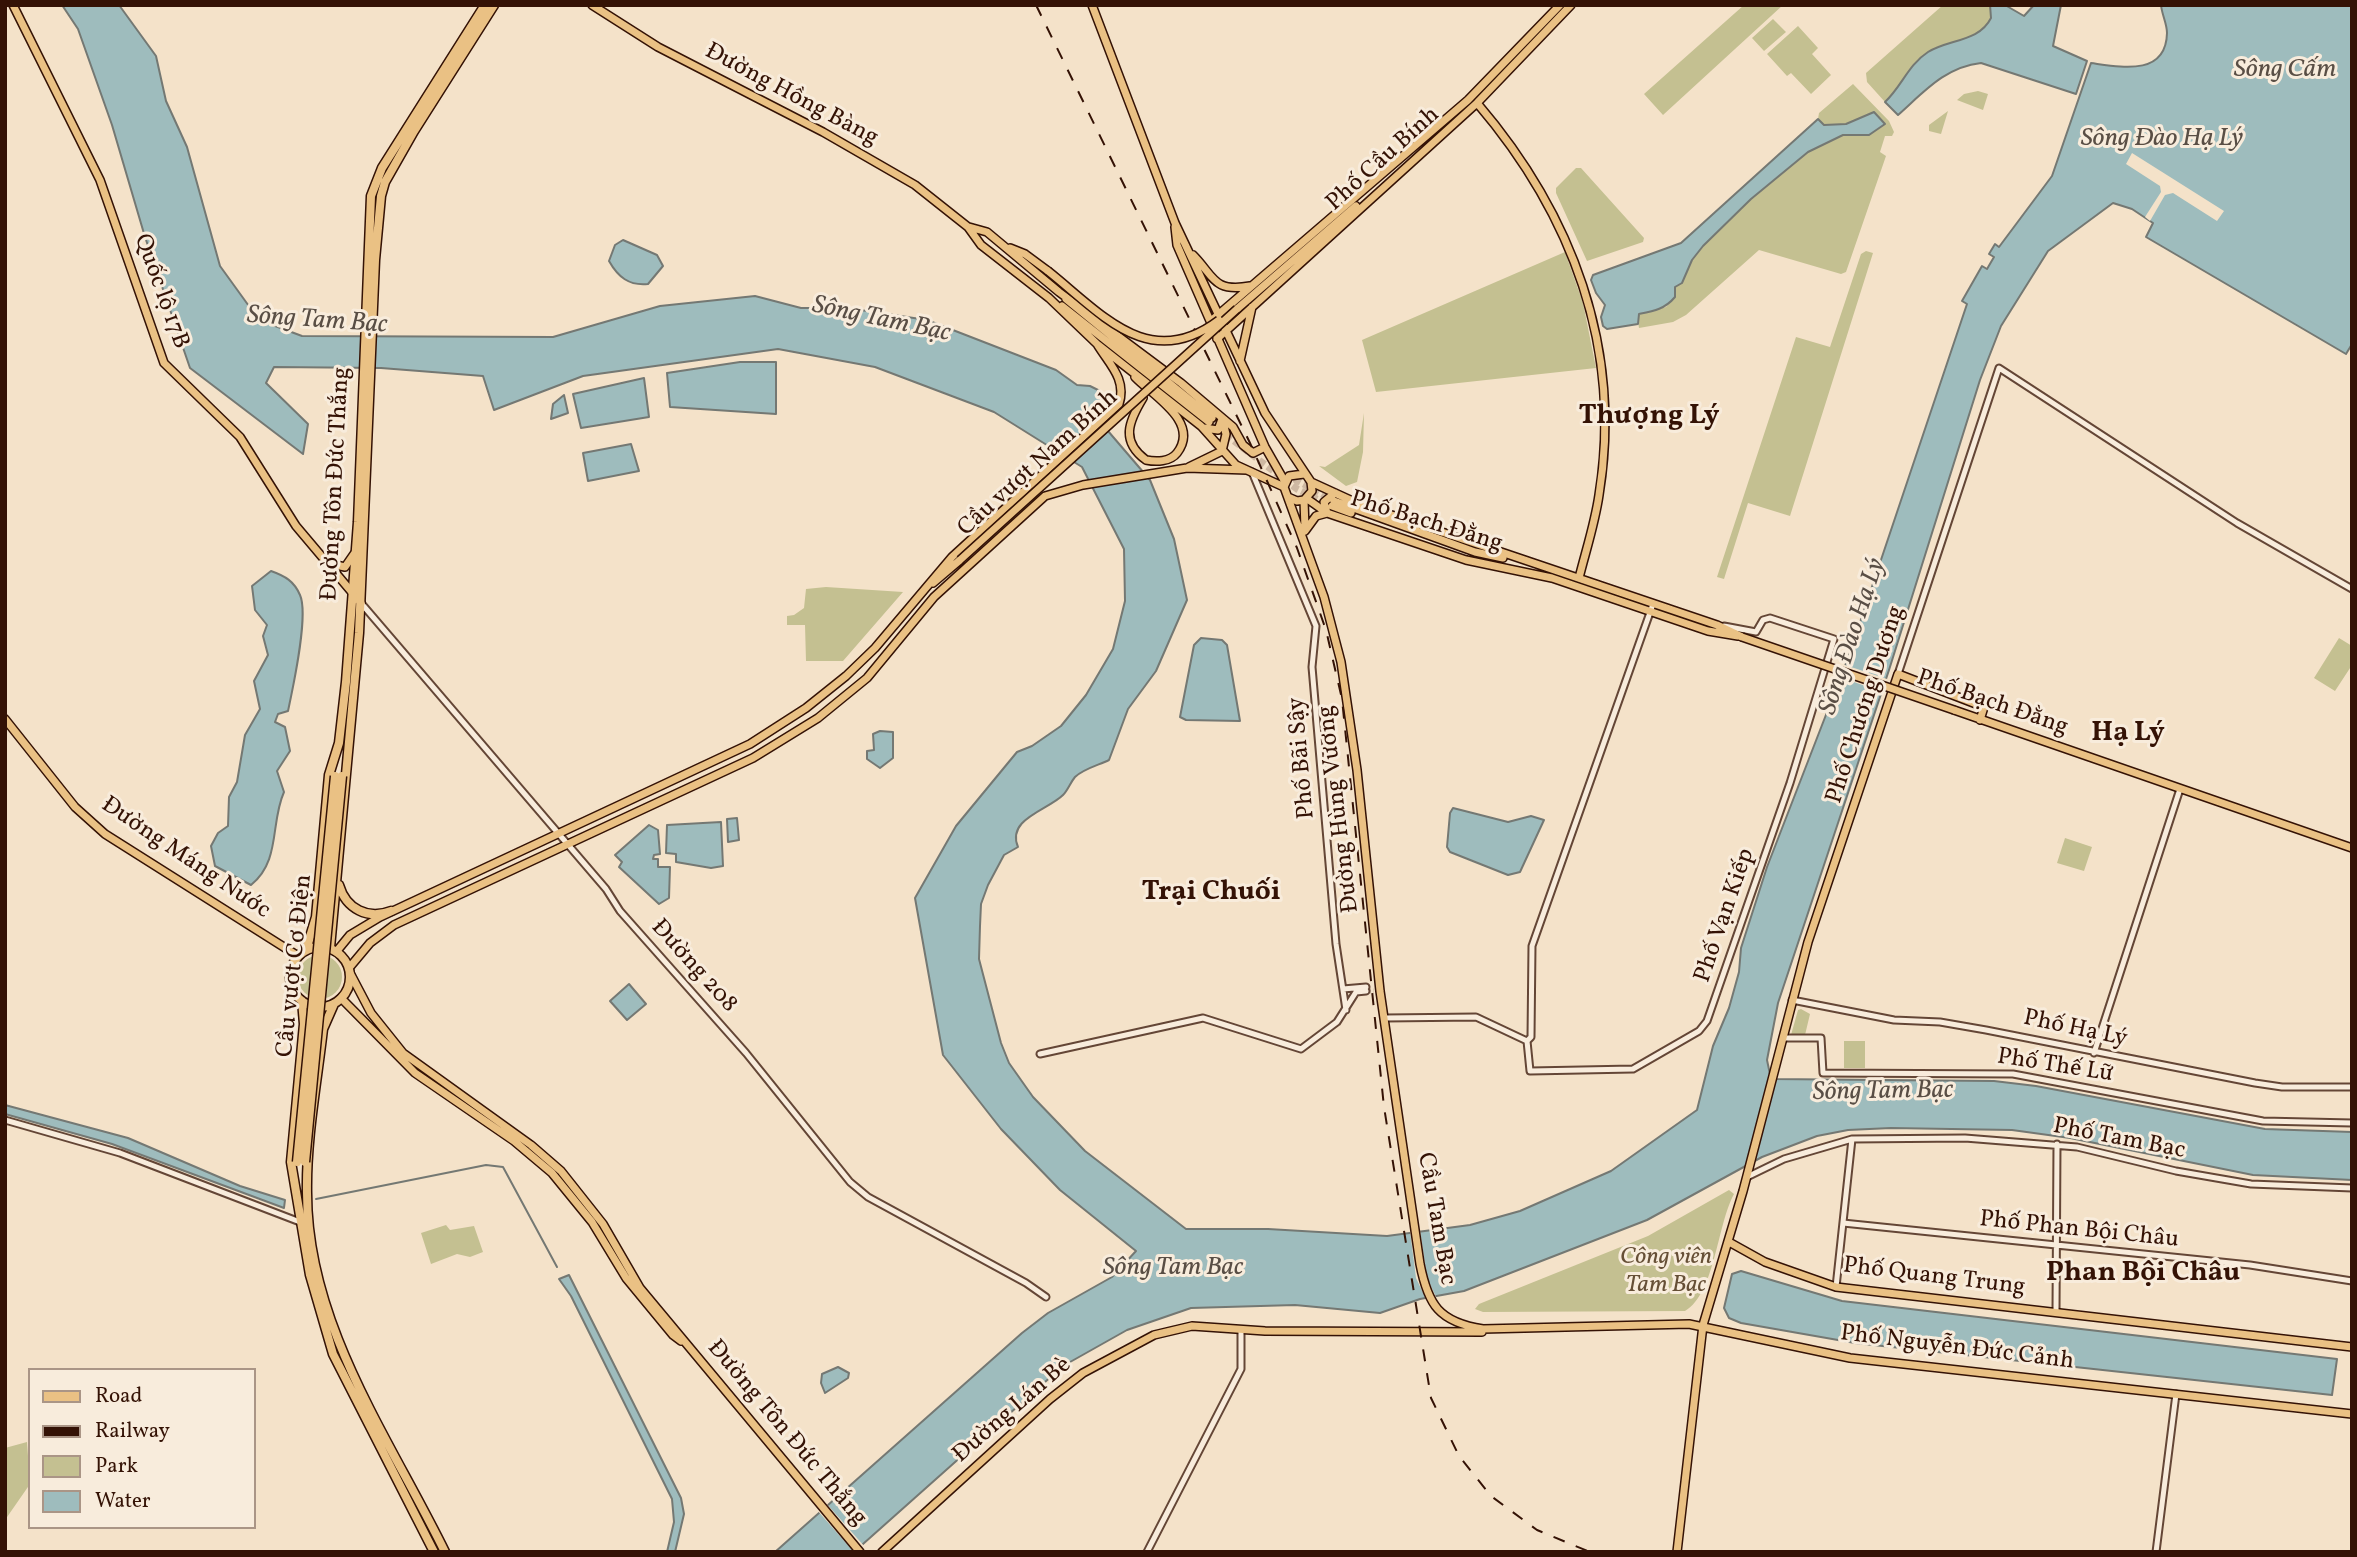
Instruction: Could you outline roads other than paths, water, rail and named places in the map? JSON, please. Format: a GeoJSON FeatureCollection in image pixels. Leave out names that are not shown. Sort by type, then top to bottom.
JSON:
{"type":"FeatureCollection","features":[{"type":"Feature","properties":{"kind":"highway","name":"Đường Tôn Đức Thắng"},"geometry":{"type":"LineString","coordinates":[[306,950],[316,917],[330,769],[343,743],[361,603],[368,334],[368,217],[379,175],[485,5]]}},
{"type":"Feature","properties":{"kind":"highway","name":"Đường Tôn Đức Thắng"},"geometry":{"type":"LineString","coordinates":[[368,334],[378,211],[385,182],[494,5]]}},
{"type":"Feature","properties":{"kind":"highway","name":"Đường Tôn Đức Thắng"},"geometry":{"type":"LineString","coordinates":[[333,950],[351,591],[367,368]]}},
{"type":"Feature","properties":{"kind":"highway","name":"Cầu vượt Cơ Điện"},"geometry":{"type":"LineString","coordinates":[[302,1192],[301,1162],[343,743]]}},
{"type":"Feature","properties":{"kind":"highway"},"geometry":{"type":"LineString","coordinates":[[338,880],[345,900],[357,910],[372,915],[391,911]]}},
{"type":"Feature","properties":{"kind":"highway"},"geometry":{"type":"LineString","coordinates":[[435,1552],[333,1354],[310,1275],[300,1222],[302,1192],[323,1029],[337,1001],[348,987],[349,971],[333,950],[306,950],[292,965],[290,980],[302,1000],[304,1024],[291,1169],[302,1192],[316,1263],[330,1314],[371,1412],[445,1552]]}},
{"type":"Feature","properties":{"kind":"highway"},"geometry":{"type":"LineString","coordinates":[[302,1000],[320,1007],[337,1001]]}},
{"type":"Feature","properties":{"kind":"main road","name":"Quốc lộ 17B"},"geometry":{"type":"LineString","coordinates":[[13,5],[100,180],[164,363],[240,437],[296,526],[361,603]]}},
{"type":"Feature","properties":{"kind":"main road","name":"Đường Hồng Bàng"},"geometry":{"type":"LineString","coordinates":[[592,5],[659,47],[823,132],[915,185],[968,227],[981,245],[1049,298],[1097,344],[1201,426],[1222,451],[1249,471],[1284,485]]}},
{"type":"Feature","properties":{"kind":"main road"},"geometry":{"type":"LineString","coordinates":[[1092,5],[1175,223],[1265,413],[1311,482],[1312,491],[1305,499],[1293,500],[1287,496],[1177,245],[1175,223]]}},
{"type":"Feature","properties":{"kind":"main road","name":"Phố Cầu Bính"},"geometry":{"type":"LineString","coordinates":[[1217,339],[1371,196],[1477,103],[1560,5]]}},
{"type":"Feature","properties":{"kind":"main road","name":"Phố Cầu Bính"},"geometry":{"type":"LineString","coordinates":[[1211,321],[1468,100],[1571,5]]}},
{"type":"Feature","properties":{"kind":"main road"},"geometry":{"type":"LineString","coordinates":[[1477,103],[1540,189],[1564,232],[1589,303],[1604,385],[1605,424],[1600,494],[1579,578]]}},
{"type":"Feature","properties":{"kind":"main road","name":"Cầu vượt Nam Bính"},"geometry":{"type":"LineString","coordinates":[[1349,210],[1362,192]]}},
{"type":"Feature","properties":{"kind":"main road","name":"Cầu vượt Nam Bính"},"geometry":{"type":"LineString","coordinates":[[925,590],[1143,398],[1237,309],[1349,210],[1371,196]]}},
{"type":"Feature","properties":{"kind":"main road","name":"Đường Hồng Bàng"},"geometry":{"type":"LineString","coordinates":[[968,227],[987,232],[1059,292],[1132,344],[1233,427],[1247,451],[1253,453],[1265,447]]}},
{"type":"Feature","properties":{"kind":"main road"},"geometry":{"type":"LineString","coordinates":[[1003,245],[1025,254],[1122,330],[1149,341],[1162,343],[1192,338],[1237,309]]}},
{"type":"Feature","properties":{"kind":"main road"},"geometry":{"type":"LineString","coordinates":[[1188,249],[1215,283],[1233,289],[1254,286]]}},
{"type":"Feature","properties":{"kind":"main road"},"geometry":{"type":"LineString","coordinates":[[1049,298],[1211,420],[1059,292]]}},
{"type":"Feature","properties":{"kind":"main road"},"geometry":{"type":"LineString","coordinates":[[1240,361],[1252,306]]}},
{"type":"Feature","properties":{"kind":"main road"},"geometry":{"type":"LineString","coordinates":[[333,950],[350,935],[391,911],[750,744],[787,722],[846,676],[875,648],[952,557],[1119,404],[1121,384],[1097,344]]}},
{"type":"Feature","properties":{"kind":"main road"},"geometry":{"type":"LineString","coordinates":[[1229,366],[1240,361]]}},
{"type":"Feature","properties":{"kind":"main road","name":"Cầu vượt Nam Bính"},"geometry":{"type":"LineString","coordinates":[[1129,370],[1170,408],[1181,427],[1181,442],[1177,452],[1170,458],[1146,460],[1129,442],[1128,426],[1143,398]]}},
{"type":"Feature","properties":{"kind":"main road"},"geometry":{"type":"LineString","coordinates":[[1201,426],[1214,431],[1220,428],[1222,419]]}},
{"type":"Feature","properties":{"kind":"main road"},"geometry":{"type":"LineString","coordinates":[[1187,468],[1222,451],[1226,434],[1222,419]]}},
{"type":"Feature","properties":{"kind":"main road"},"geometry":{"type":"LineString","coordinates":[[349,971],[381,933],[753,758],[818,718],[856,687],[934,597],[1045,496],[1083,485],[1187,468],[1249,471]]}},
{"type":"Feature","properties":{"kind":"main road"},"geometry":{"type":"LineString","coordinates":[[1284,485],[1292,474],[1304,474]]}},
{"type":"Feature","properties":{"kind":"main road","name":"Phố Bạch Đằng"},"geometry":{"type":"LineString","coordinates":[[1311,482],[1334,500],[1475,552],[1524,561],[1579,578],[1708,631],[1740,637],[2352,848]]}},
{"type":"Feature","properties":{"kind":"main road"},"geometry":{"type":"LineString","coordinates":[[1033,483],[1047,484],[1045,496]]}},
{"type":"Feature","properties":{"kind":"main road","name":"Đường Hùng Vương"},"geometry":{"type":"LineString","coordinates":[[1287,496],[1324,597],[1341,662],[1352,726],[1377,989],[1385,1018],[1392,1072]]}},
{"type":"Feature","properties":{"kind":"main road","name":"Phố Bạch Đằng"},"geometry":{"type":"LineString","coordinates":[[1305,499],[1327,513],[1466,560],[1511,567],[1552,578],[1717,625],[1740,637]]}},
{"type":"Feature","properties":{"kind":"main road","name":"Đường Hùng Vương"},"geometry":{"type":"LineString","coordinates":[[1305,499],[1306,547]]}},
{"type":"Feature","properties":{"kind":"main road"},"geometry":{"type":"LineString","coordinates":[[1305,531],[1316,516],[1327,513],[1324,502],[1334,500],[1511,567]]}},
{"type":"Feature","properties":{"kind":"main road"},"geometry":{"type":"LineString","coordinates":[[328,563],[345,567],[355,554]]}},
{"type":"Feature","properties":{"kind":"main road","name":"Cầu vượt Nam Bính"},"geometry":{"type":"LineString","coordinates":[[934,597],[960,560]]}},
{"type":"Feature","properties":{"kind":"main road"},"geometry":{"type":"LineString","coordinates":[[1898,674],[1984,707],[1980,720]]}},
{"type":"Feature","properties":{"kind":"main road","name":"Phố Chương Dương"},"geometry":{"type":"LineString","coordinates":[[1746,1177],[1808,943],[1898,674]]}},
{"type":"Feature","properties":{"kind":"main road"},"geometry":{"type":"LineString","coordinates":[[846,676],[856,687]]}},
{"type":"Feature","properties":{"kind":"main road","name":"Đường Máng Nước"},"geometry":{"type":"LineString","coordinates":[[5,719],[75,807],[105,834],[298,956]]}},
{"type":"Feature","properties":{"kind":"main road"},"geometry":{"type":"LineString","coordinates":[[414,901],[411,910],[420,913]]}},
{"type":"Feature","properties":{"kind":"main road","name":"Đường Tôn Đức Thắng"},"geometry":{"type":"LineString","coordinates":[[349,971],[371,1013],[403,1053],[531,1145],[561,1171],[603,1224],[640,1288],[860,1552]]}},
{"type":"Feature","properties":{"kind":"main road","name":"Đường Tôn Đức Thắng"},"geometry":{"type":"LineString","coordinates":[[337,1001],[415,1073],[514,1141],[552,1174],[592,1222],[635,1289],[673,1335],[682,1341]]}},
{"type":"Feature","properties":{"kind":"main road","name":"Cầu Tam Bạc"},"geometry":{"type":"LineString","coordinates":[[1392,1072],[1420,1264],[1429,1300],[1447,1318],[1467,1326],[1535,1327]]}},
{"type":"Feature","properties":{"kind":"main road"},"geometry":{"type":"LineString","coordinates":[[1678,1552],[1703,1325],[1746,1177]]}},
{"type":"Feature","properties":{"kind":"main road","name":"Phố Quang Trung"},"geometry":{"type":"LineString","coordinates":[[1729,1242],[1785,1270],[1836,1287],[2056,1310],[2352,1347]]}},
{"type":"Feature","properties":{"kind":"main road","name":"Phố Nguyễn Đức Cảnh"},"geometry":{"type":"LineString","coordinates":[[1535,1327],[1703,1325],[1850,1358],[2352,1413]]}},
{"type":"Feature","properties":{"kind":"main road","name":"Đường Lán Bè"},"geometry":{"type":"LineString","coordinates":[[882,1552],[1050,1399],[1083,1373],[1154,1335],[1192,1326],[1241,1330],[1438,1331]]}},
{"type":"Feature","properties":{"kind":"main road","name":"Phố Nguyễn Đức Cảnh"},"geometry":{"type":"LineString","coordinates":[[1438,1331],[1535,1332],[1559,1327]]}},
{"type":"Feature","properties":{"kind":"street","name":"Phố Chương Dương"},"geometry":{"type":"LineString","coordinates":[[1898,674],[1999,368],[2237,523],[2352,589]]}},
{"type":"Feature","properties":{"kind":"street","name":"Phố Bãi Sậy"},"geometry":{"type":"LineString","coordinates":[[1249,471],[1317,626],[1312,667],[1346,1010]]}},
{"type":"Feature","properties":{"kind":"street","name":"Đường 208"},"geometry":{"type":"LineString","coordinates":[[361,603],[606,889],[620,911],[746,1053],[850,1182],[868,1197],[1017,1278],[1046,1297]]}},
{"type":"Feature","properties":{"kind":"street"},"geometry":{"type":"LineString","coordinates":[[1385,1018],[1476,1017],[1527,1041],[1531,1037],[1532,946],[1652,608]]}},
{"type":"Feature","properties":{"kind":"street","name":"Phố Vạn Kiếp"},"geometry":{"type":"LineString","coordinates":[[1527,1041],[1530,1071],[1633,1069],[1699,1031],[1711,1016],[1797,761],[1834,639],[1770,618],[1763,620],[1756,632],[1717,625]]}},
{"type":"Feature","properties":{"kind":"street"},"geometry":{"type":"LineString","coordinates":[[2094,1053],[2180,789]]}},
{"type":"Feature","properties":{"kind":"street"},"geometry":{"type":"LineString","coordinates":[[1040,1054],[1203,1018],[1301,1049],[1337,1023],[1356,992],[1366,989],[1343,989]]}},
{"type":"Feature","properties":{"kind":"street","name":"Phố Hạ Lý"},"geometry":{"type":"LineString","coordinates":[[1792,1000],[1894,1020],[1940,1022],[1986,1030],[2094,1053],[2282,1087],[2352,1087]]}},
{"type":"Feature","properties":{"kind":"street","name":"Phố Thế Lữ"},"geometry":{"type":"LineString","coordinates":[[1783,1038],[1821,1038],[1824,1073],[2013,1074],[2263,1121],[2352,1123]]}},
{"type":"Feature","properties":{"kind":"street"},"geometry":{"type":"LineString","coordinates":[[5,1120],[120,1153],[300,1222]]}},
{"type":"Feature","properties":{"kind":"street","name":"Phố Tam Bạc"},"geometry":{"type":"LineString","coordinates":[[1746,1177],[1784,1159],[1852,1139],[1965,1138],[2057,1144],[2243,1183],[2352,1188]]}},
{"type":"Feature","properties":{"kind":"street"},"geometry":{"type":"LineString","coordinates":[[1836,1287],[1852,1139]]}},
{"type":"Feature","properties":{"kind":"street"},"geometry":{"type":"LineString","coordinates":[[2056,1310],[2057,1144]]}},
{"type":"Feature","properties":{"kind":"street","name":"Phố Phan Bội Châu"},"geometry":{"type":"LineString","coordinates":[[1843,1223],[2250,1265],[2352,1281]]}},
{"type":"Feature","properties":{"kind":"street"},"geometry":{"type":"LineString","coordinates":[[1147,1552],[1241,1369],[1241,1330]]}},
{"type":"Feature","properties":{"kind":"street"},"geometry":{"type":"LineString","coordinates":[[2156,1552],[2176,1394]]}},
{"type":"Feature","properties":{"kind":"water"},"geometry":{"type":"Polygon","coordinates":[[[62,5],[119,5],[156,56],[166,101],[187,147],[220,266],[259,320],[302,336],[553,337],[660,306],[755,296],[801,308],[847,308],[927,320],[1056,370],[1077,385],[1090,386],[1100,391],[1108,401],[1096,417],[1150,480],[1174,539],[1187,600],[1156,671],[1128,709],[1109,760],[1078,774],[1063,795],[1023,822],[1016,837],[1018,847],[1004,855],[988,885],[981,904],[979,959],[1001,1043],[1009,1063],[1033,1097],[1085,1151],[1186,1229],[1268,1229],[1387,1236],[1470,1225],[1520,1211],[1611,1171],[1697,1110],[1713,1046],[1729,1008],[1739,972],[1741,948],[1767,867],[1848,658],[1967,304],[1962,301],[1982,266],[1987,269],[1994,257],[1989,254],[1995,244],[1999,247],[2052,176],[2091,63],[2140,66],[2159,57],[2165,47],[2167,33],[2161,5],[2352,5],[2352,344],[2346,354],[2146,237],[2153,223],[2132,209],[2113,203],[2048,251],[2001,326],[1980,380],[1889,670],[1778,1003],[1767,1060],[1771,1079],[1994,1081],[2036,1086],[2265,1129],[2352,1132],[2352,1180],[2253,1175],[2070,1138],[2012,1130],[1891,1128],[1848,1130],[1817,1136],[1762,1157],[1647,1220],[1464,1291],[1420,1299],[1380,1313],[1295,1305],[1191,1308],[1127,1330],[1063,1366],[854,1552],[775,1552],[1022,1333],[1048,1313],[1112,1277],[1136,1251],[1060,1190],[1001,1129],[943,1055],[915,898],[956,826],[1017,752],[1032,746],[1061,726],[1086,695],[1113,649],[1125,601],[1124,549],[1082,467],[994,412],[875,367],[778,349],[583,376],[494,410],[483,376],[381,368],[274,367],[266,383],[308,424],[303,454],[190,368],[145,237],[112,125],[78,29],[62,5]]]}},
{"type":"Feature","properties":{"kind":"water"},"geometry":{"type":"Polygon","coordinates":[[[1990,5],[2005,5],[2024,16],[2034,5],[2061,5],[2053,46],[2087,61],[2076,94],[1981,63],[1968,65],[1946,75],[1898,115],[1885,102],[1915,63],[1936,48],[1979,32],[1991,18],[1990,5]]]}},
{"type":"Feature","properties":{"kind":"water"},"geometry":{"type":"Polygon","coordinates":[[[1874,112],[1885,124],[1869,135],[1843,135],[1808,152],[1751,199],[1703,246],[1692,260],[1682,283],[1675,287],[1675,297],[1667,304],[1639,314],[1638,324],[1607,329],[1603,326],[1601,317],[1605,305],[1596,293],[1591,280],[1593,275],[1681,243],[1818,119],[1824,125],[1846,124],[1874,112]]]}},
{"type":"Feature","properties":{"kind":"water"},"geometry":{"type":"Polygon","coordinates":[[[623,240],[657,255],[663,266],[648,284],[625,279],[609,261],[615,245],[623,240]]]}},
{"type":"Feature","properties":{"kind":"water"},"geometry":{"type":"Polygon","coordinates":[[[740,362],[776,362],[776,414],[670,407],[667,373],[740,362]]]}},
{"type":"Feature","properties":{"kind":"water"},"geometry":{"type":"Polygon","coordinates":[[[644,378],[649,417],[581,428],[573,394],[644,378]]]}},
{"type":"Feature","properties":{"kind":"water"},"geometry":{"type":"Polygon","coordinates":[[[564,395],[568,413],[551,419],[553,404],[564,395]]]}},
{"type":"Feature","properties":{"kind":"water"},"geometry":{"type":"Polygon","coordinates":[[[631,444],[639,471],[588,481],[583,453],[631,444]]]}},
{"type":"Feature","properties":{"kind":"water"},"geometry":{"type":"Polygon","coordinates":[[[271,571],[285,577],[295,586],[300,595],[303,618],[288,711],[278,714],[275,722],[285,727],[290,751],[277,771],[284,792],[267,865],[251,885],[215,866],[211,846],[218,833],[228,826],[229,797],[237,782],[245,735],[260,709],[254,681],[268,655],[263,636],[267,625],[255,610],[252,586],[271,571]]]}},
{"type":"Feature","properties":{"kind":"water"},"geometry":{"type":"Polygon","coordinates":[[[1201,638],[1222,640],[1227,645],[1240,721],[1186,720],[1180,717],[1194,645],[1201,638]]]}},
{"type":"Feature","properties":{"kind":"water"},"geometry":{"type":"Polygon","coordinates":[[[880,731],[893,732],[893,758],[880,768],[867,759],[867,751],[874,750],[873,734],[880,731]]]}},
{"type":"Feature","properties":{"kind":"water"},"geometry":{"type":"Polygon","coordinates":[[[1453,808],[1508,822],[1531,816],[1544,820],[1520,872],[1508,875],[1450,852],[1447,847],[1450,813],[1453,808]]]}},
{"type":"Feature","properties":{"kind":"water"},"geometry":{"type":"Polygon","coordinates":[[[737,818],[739,840],[728,842],[727,819],[737,818]]]}},
{"type":"Feature","properties":{"kind":"water"},"geometry":{"type":"Polygon","coordinates":[[[721,822],[723,866],[711,868],[676,862],[676,854],[666,853],[667,825],[721,822]]]}},
{"type":"Feature","properties":{"kind":"water"},"geometry":{"type":"Polygon","coordinates":[[[649,825],[658,830],[660,854],[654,855],[653,859],[658,859],[658,867],[670,867],[669,898],[659,904],[619,867],[622,862],[615,855],[649,825]]]}},
{"type":"Feature","properties":{"kind":"water"},"geometry":{"type":"Polygon","coordinates":[[[629,984],[646,1004],[627,1020],[610,1001],[629,984]]]}},
{"type":"Feature","properties":{"kind":"water"},"geometry":{"type":"Polygon","coordinates":[[[5,1105],[128,1138],[240,1186],[285,1200],[284,1208],[112,1144],[5,1114],[5,1105]]]}},
{"type":"Feature","properties":{"kind":"water"},"geometry":{"type":"Polygon","coordinates":[[[1741,1271],[1842,1301],[2337,1359],[2332,1395],[1855,1343],[1741,1323],[1729,1318],[1724,1308],[1732,1274],[1741,1271]]]}},
{"type":"Feature","properties":{"kind":"water"},"geometry":{"type":"Polygon","coordinates":[[[569,1275],[681,1498],[684,1514],[675,1552],[667,1552],[674,1522],[672,1499],[571,1296],[559,1279],[569,1275]]]}},
{"type":"Feature","properties":{"kind":"water"},"geometry":{"type":"Polygon","coordinates":[[[838,1367],[849,1373],[848,1378],[825,1393],[821,1383],[822,1374],[838,1367]]]}},
{"type":"Feature","properties":{"kind":"waterway"},"geometry":{"type":"LineString","coordinates":[[316,1199],[486,1165],[503,1167],[557,1267]]}},
{"type":"Feature","properties":{"kind":"tunnel"},"geometry":{"type":"LineString","coordinates":[[1209,422],[1297,489],[1329,505]]}},
{"type":"Feature","properties":{"kind":"tunnel"},"geometry":{"type":"LineString","coordinates":[[1285,474],[1333,500]]}},
{"type":"Feature","properties":{"kind":"tunnel"},"geometry":{"type":"LineString","coordinates":[[1366,991],[1374,991]]}},
{"type":"Feature","properties":{"kind":"railway"},"geometry":{"type":"LineString","coordinates":[[1036,5],[1250,443],[1297,548],[1326,630],[1342,699],[1384,1107],[1431,1398],[1459,1456],[1491,1496],[1537,1530],[1590,1552]]}},
{"type":"Feature","properties":{"kind":"district","name":"Thượng Lý"},"geometry":{"type":"Point","coordinates":[1649,418]}},
{"type":"Feature","properties":{"kind":"district","name":"Hạ Lý"},"geometry":{"type":"Point","coordinates":[2128,735]}},
{"type":"Feature","properties":{"kind":"district","name":"Trại Chuối"},"geometry":{"type":"Point","coordinates":[1211,894]}},
{"type":"Feature","properties":{"kind":"district","name":"Phan Bội Châu"},"geometry":{"type":"Point","coordinates":[2143,1275]}},
{"type":"Feature","properties":{"kind":"water label","name":"Sông Cấm"},"geometry":{"type":"Point","coordinates":[2285,71]}},
{"type":"Feature","properties":{"kind":"water label","name":"Sông Đào Hạ Lý"},"geometry":{"type":"Point","coordinates":[2162,140]}},
{"type":"Feature","properties":{"kind":"water label","name":"Sông Tam Bạc"},"geometry":{"type":"Point","coordinates":[881,321]}},
{"type":"Feature","properties":{"kind":"water label","name":"Sông Tam Bạc"},"geometry":{"type":"Point","coordinates":[317,322]}},
{"type":"Feature","properties":{"kind":"water label","name":"Sông Đào Hạ Lý"},"geometry":{"type":"Point","coordinates":[1854,637]}},
{"type":"Feature","properties":{"kind":"water label","name":"Sông Tam Bạc"},"geometry":{"type":"Point","coordinates":[1883,1093]}},
{"type":"Feature","properties":{"kind":"water label","name":"Sông Tam Bạc"},"geometry":{"type":"Point","coordinates":[1173,1269]}},
{"type":"Feature","properties":{"kind":"park label","name":"Công viên Tam Bạc"},"geometry":{"type":"Point","coordinates":[1666,1273]}}]}
